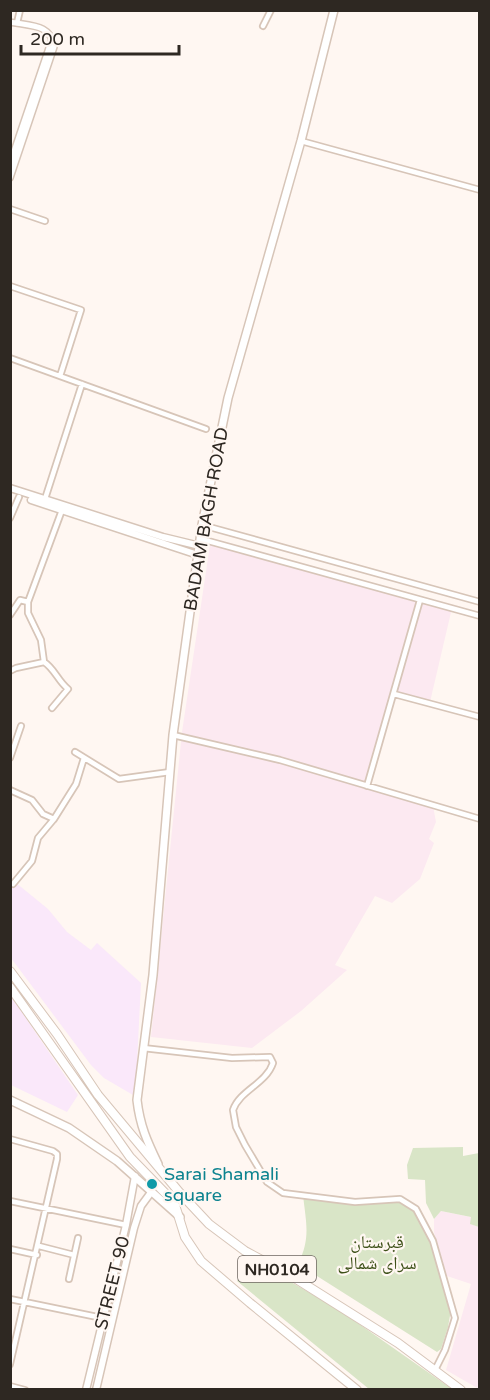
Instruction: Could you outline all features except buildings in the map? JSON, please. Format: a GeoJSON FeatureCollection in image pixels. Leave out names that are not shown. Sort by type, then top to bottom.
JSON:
{"type":"FeatureCollection","features":[{"type":"Feature","properties":{"kind":"highway","name":"NH0104"},"geometry":{"type":"LineString","coordinates":[[10,971],[98,1095],[194,1210],[227,1239],[358,1318],[461,1389]]}},
{"type":"Feature","properties":{"kind":"highway","name":"NH0104"},"geometry":{"type":"LineString","coordinates":[[10,987],[130,1157],[175,1205],[185,1238],[201,1261],[250,1304],[357,1389]]}},
{"type":"Feature","properties":{"kind":"main road","name":"BADAM BAGH ROAD"},"geometry":{"type":"LineString","coordinates":[[159,1167],[139,1120],[137,1100],[153,975],[173,735],[202,525],[228,398],[301,141],[334,10]]}},
{"type":"Feature","properties":{"kind":"main road"},"geometry":{"type":"LineString","coordinates":[[10,488],[62,510],[198,555]]}},
{"type":"Feature","properties":{"kind":"main road"},"geometry":{"type":"LineString","coordinates":[[10,493],[163,537],[200,543]]}},
{"type":"Feature","properties":{"kind":"main road"},"geometry":{"type":"LineString","coordinates":[[10,1100],[69,1128],[117,1161],[180,1218]]}},
{"type":"Feature","properties":{"kind":"main road","name":"STREET 90"},"geometry":{"type":"LineString","coordinates":[[86,1389],[126,1225],[135,1176]]}},
{"type":"Feature","properties":{"kind":"main road","name":"STREET 90"},"geometry":{"type":"LineString","coordinates":[[96,1389],[134,1228],[141,1206],[152,1191]]}},
{"type":"Feature","properties":{"kind":"street"},"geometry":{"type":"LineString","coordinates":[[10,178],[54,47],[53,38],[44,28],[14,23],[20,10]]}},
{"type":"Feature","properties":{"kind":"street"},"geometry":{"type":"LineString","coordinates":[[263,26],[271,10]]}},
{"type":"Feature","properties":{"kind":"street"},"geometry":{"type":"LineString","coordinates":[[10,163],[53,38]]}},
{"type":"Feature","properties":{"kind":"street"},"geometry":{"type":"LineString","coordinates":[[301,141],[480,190]]}},
{"type":"Feature","properties":{"kind":"street"},"geometry":{"type":"LineString","coordinates":[[10,209],[45,221]]}},
{"type":"Feature","properties":{"kind":"street"},"geometry":{"type":"LineString","coordinates":[[10,286],[81,310],[60,376]]}},
{"type":"Feature","properties":{"kind":"street"},"geometry":{"type":"LineString","coordinates":[[10,358],[206,429]]}},
{"type":"Feature","properties":{"kind":"street"},"geometry":{"type":"LineString","coordinates":[[44,502],[82,384]]}},
{"type":"Feature","properties":{"kind":"street"},"geometry":{"type":"LineString","coordinates":[[10,518],[19,497]]}},
{"type":"Feature","properties":{"kind":"street"},"geometry":{"type":"LineString","coordinates":[[44,662],[41,640],[28,613],[28,602],[62,510]]}},
{"type":"Feature","properties":{"kind":"street"},"geometry":{"type":"LineString","coordinates":[[202,525],[480,602]]}},
{"type":"Feature","properties":{"kind":"street"},"geometry":{"type":"LineString","coordinates":[[200,543],[480,616]]}},
{"type":"Feature","properties":{"kind":"street"},"geometry":{"type":"LineString","coordinates":[[10,615],[20,600],[28,602]]}},
{"type":"Feature","properties":{"kind":"street"},"geometry":{"type":"LineString","coordinates":[[367,786],[420,600]]}},
{"type":"Feature","properties":{"kind":"street"},"geometry":{"type":"LineString","coordinates":[[10,671],[44,662],[49,665],[60,683],[68,689],[52,708]]}},
{"type":"Feature","properties":{"kind":"street"},"geometry":{"type":"LineString","coordinates":[[394,693],[480,717]]}},
{"type":"Feature","properties":{"kind":"street"},"geometry":{"type":"LineString","coordinates":[[10,758],[21,726]]}},
{"type":"Feature","properties":{"kind":"street"},"geometry":{"type":"LineString","coordinates":[[173,735],[280,760],[480,819]]}},
{"type":"Feature","properties":{"kind":"street"},"geometry":{"type":"LineString","coordinates":[[75,752],[119,779],[170,772]]}},
{"type":"Feature","properties":{"kind":"street"},"geometry":{"type":"LineString","coordinates":[[14,884],[32,861],[38,838],[54,819],[76,784],[84,758]]}},
{"type":"Feature","properties":{"kind":"street"},"geometry":{"type":"LineString","coordinates":[[10,790],[32,800],[43,814],[54,819]]}},
{"type":"Feature","properties":{"kind":"street"},"geometry":{"type":"LineString","coordinates":[[143,1048],[232,1058],[270,1057],[273,1063],[271,1070],[240,1099],[233,1110],[236,1126],[267,1182],[287,1195],[355,1202],[400,1199],[416,1209],[434,1241],[455,1318],[445,1350],[435,1370]]}},
{"type":"Feature","properties":{"kind":"street"},"geometry":{"type":"LineString","coordinates":[[10,1138],[57,1154],[37,1255],[10,1364]]}},
{"type":"Feature","properties":{"kind":"street"},"geometry":{"type":"LineString","coordinates":[[10,1201],[126,1225]]}},
{"type":"Feature","properties":{"kind":"street"},"geometry":{"type":"LineString","coordinates":[[69,1279],[78,1238]]}},
{"type":"Feature","properties":{"kind":"street"},"geometry":{"type":"LineString","coordinates":[[39,1246],[74,1255]]}},
{"type":"Feature","properties":{"kind":"street"},"geometry":{"type":"LineString","coordinates":[[10,1250],[37,1255]]}},
{"type":"Feature","properties":{"kind":"street"},"geometry":{"type":"LineString","coordinates":[[10,1299],[112,1320]]}},
{"type":"Feature","properties":{"kind":"street"},"geometry":{"type":"LineString","coordinates":[[10,1386],[25,1389]]}},
{"type":"Feature","properties":{"kind":"shaded area"},"geometry":{"type":"Polygon","coordinates":[[[211,538],[452,608],[430,702],[394,693],[368,786],[433,806],[436,822],[429,839],[434,843],[420,879],[392,903],[375,896],[335,965],[347,970],[301,1011],[252,1048],[151,1037],[182,732],[211,538]]]}},
{"type":"Feature","properties":{"kind":"shaded area"},"geometry":{"type":"Polygon","coordinates":[[[10,878],[48,909],[67,932],[91,950],[97,943],[141,983],[136,1083],[133,1095],[104,1078],[91,1065],[11,958],[10,878]]]}},
{"type":"Feature","properties":{"kind":"shaded area"},"geometry":{"type":"Polygon","coordinates":[[[10,995],[78,1095],[67,1112],[11,1085],[10,995]]]}},
{"type":"Feature","properties":{"kind":"shaded area"},"geometry":{"type":"Polygon","coordinates":[[[441,1211],[471,1217],[471,1224],[479,1227],[479,1389],[446,1370],[471,1284],[447,1276],[434,1232],[434,1219],[441,1211]]]}},
{"type":"Feature","properties":{"kind":"green space"},"geometry":{"type":"Polygon","coordinates":[[[463,1147],[463,1156],[479,1153],[479,1227],[470,1224],[471,1217],[441,1211],[434,1219],[426,1203],[425,1180],[408,1179],[407,1165],[413,1148],[463,1147]]]}},
{"type":"Feature","properties":{"kind":"green space","name":"قبرستان سرای شمالی"},"geometry":{"type":"Polygon","coordinates":[[[303,1195],[362,1201],[388,1198],[407,1199],[417,1209],[436,1259],[451,1310],[441,1349],[437,1352],[298,1264],[306,1238],[303,1195]]]}},
{"type":"Feature","properties":{"kind":"green space"},"geometry":{"type":"Polygon","coordinates":[[[255,1261],[339,1310],[452,1389],[369,1389],[237,1281],[255,1261]]]}},
{"type":"Feature","properties":{"kind":"place","name":"Sarai Shamali square"},"geometry":{"type":"Point","coordinates":[152,1184]}}]}
